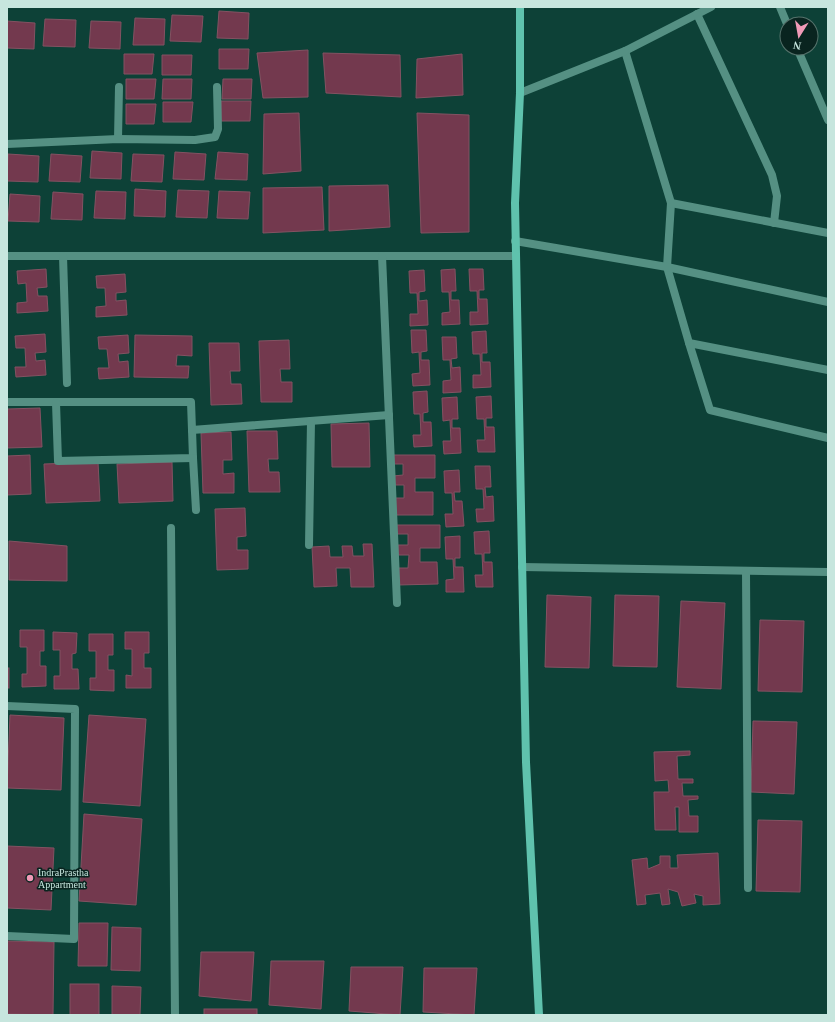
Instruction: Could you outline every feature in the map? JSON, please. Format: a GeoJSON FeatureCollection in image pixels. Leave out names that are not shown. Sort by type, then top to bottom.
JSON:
{"type":"FeatureCollection","features":[{"type":"Feature","properties":{"kind":"street"},"geometry":{"type":"LineString","coordinates":[[520,7],[520,93],[515,203],[526,762],[539,1015]]}},
{"type":"Feature","properties":{"kind":"street"},"geometry":{"type":"LineString","coordinates":[[520,93],[625,51],[710,7]]}},
{"type":"Feature","properties":{"kind":"street"},"geometry":{"type":"LineString","coordinates":[[697,14],[772,175],[777,196],[774,223]]}},
{"type":"Feature","properties":{"kind":"street"},"geometry":{"type":"LineString","coordinates":[[625,51],[670,203],[667,267],[710,410],[828,438]]}},
{"type":"Feature","properties":{"kind":"street"},"geometry":{"type":"LineString","coordinates":[[801,56],[828,120]]}},
{"type":"Feature","properties":{"kind":"street"},"geometry":{"type":"LineString","coordinates":[[118,138],[119,87]]}},
{"type":"Feature","properties":{"kind":"street"},"geometry":{"type":"LineString","coordinates":[[7,144],[118,138],[195,140],[215,137],[218,129],[218,87]]}},
{"type":"Feature","properties":{"kind":"street"},"geometry":{"type":"LineString","coordinates":[[670,203],[828,234]]}},
{"type":"Feature","properties":{"kind":"street"},"geometry":{"type":"LineString","coordinates":[[516,241],[667,267],[828,302]]}},
{"type":"Feature","properties":{"kind":"street"},"geometry":{"type":"LineString","coordinates":[[7,256],[516,256]]}},
{"type":"Feature","properties":{"kind":"street"},"geometry":{"type":"LineString","coordinates":[[63,256],[66,383]]}},
{"type":"Feature","properties":{"kind":"street"},"geometry":{"type":"LineString","coordinates":[[382,256],[396,603]]}},
{"type":"Feature","properties":{"kind":"street"},"geometry":{"type":"LineString","coordinates":[[689,343],[828,370]]}},
{"type":"Feature","properties":{"kind":"street"},"geometry":{"type":"LineString","coordinates":[[7,402],[191,402],[196,510]]}},
{"type":"Feature","properties":{"kind":"street"},"geometry":{"type":"LineString","coordinates":[[56,402],[58,461],[193,458]]}},
{"type":"Feature","properties":{"kind":"street"},"geometry":{"type":"LineString","coordinates":[[192,430],[389,415]]}},
{"type":"Feature","properties":{"kind":"street"},"geometry":{"type":"LineString","coordinates":[[309,545],[311,421]]}},
{"type":"Feature","properties":{"kind":"street"},"geometry":{"type":"LineString","coordinates":[[171,528],[176,1015]]}},
{"type":"Feature","properties":{"kind":"street"},"geometry":{"type":"LineString","coordinates":[[522,567],[828,572]]}},
{"type":"Feature","properties":{"kind":"street"},"geometry":{"type":"LineString","coordinates":[[746,570],[748,888]]}},
{"type":"Feature","properties":{"kind":"street"},"geometry":{"type":"LineString","coordinates":[[7,706],[74,709],[74,939],[7,936]]}},
{"type":"Feature","properties":{"kind":"building"},"geometry":{"type":"Polygon","coordinates":[[[219,11],[249,13],[248,39],[217,38],[219,11]]]}},
{"type":"Feature","properties":{"kind":"building"},"geometry":{"type":"Polygon","coordinates":[[[172,15],[203,16],[201,42],[170,41],[172,15]]]}},
{"type":"Feature","properties":{"kind":"building"},"geometry":{"type":"Polygon","coordinates":[[[135,18],[165,19],[164,45],[133,45],[135,18]]]}},
{"type":"Feature","properties":{"kind":"building"},"geometry":{"type":"Polygon","coordinates":[[[45,19],[76,20],[75,47],[43,46],[45,19]]]}},
{"type":"Feature","properties":{"kind":"building"},"geometry":{"type":"Polygon","coordinates":[[[7,21],[35,23],[34,49],[7,48],[7,21]]]}},
{"type":"Feature","properties":{"kind":"building"},"geometry":{"type":"Polygon","coordinates":[[[91,21],[121,22],[120,49],[89,48],[91,21]]]}},
{"type":"Feature","properties":{"kind":"building"},"geometry":{"type":"Polygon","coordinates":[[[219,49],[249,49],[248,69],[219,69],[219,49]]]}},
{"type":"Feature","properties":{"kind":"building"},"geometry":{"type":"Polygon","coordinates":[[[308,50],[308,97],[263,98],[257,53],[308,50]]]}},
{"type":"Feature","properties":{"kind":"building"},"geometry":{"type":"Polygon","coordinates":[[[323,53],[400,55],[401,97],[326,93],[323,53]]]}},
{"type":"Feature","properties":{"kind":"building"},"geometry":{"type":"Polygon","coordinates":[[[124,54],[154,54],[152,74],[124,74],[124,54]]]}},
{"type":"Feature","properties":{"kind":"building"},"geometry":{"type":"Polygon","coordinates":[[[462,54],[463,95],[416,98],[417,59],[462,54]]]}},
{"type":"Feature","properties":{"kind":"building"},"geometry":{"type":"Polygon","coordinates":[[[162,55],[192,55],[191,75],[162,75],[162,55]]]}},
{"type":"Feature","properties":{"kind":"building"},"geometry":{"type":"Polygon","coordinates":[[[126,79],[156,79],[154,99],[126,99],[126,79]]]}},
{"type":"Feature","properties":{"kind":"building"},"geometry":{"type":"Polygon","coordinates":[[[163,79],[192,79],[191,99],[162,99],[163,79]]]}},
{"type":"Feature","properties":{"kind":"building"},"geometry":{"type":"Polygon","coordinates":[[[223,79],[252,79],[251,99],[222,99],[223,79]]]}},
{"type":"Feature","properties":{"kind":"building"},"geometry":{"type":"Polygon","coordinates":[[[221,101],[251,101],[250,121],[221,121],[221,101]]]}},
{"type":"Feature","properties":{"kind":"building"},"geometry":{"type":"Polygon","coordinates":[[[163,102],[193,102],[191,122],[163,122],[163,102]]]}},
{"type":"Feature","properties":{"kind":"building"},"geometry":{"type":"Polygon","coordinates":[[[126,104],[156,104],[154,124],[126,124],[126,104]]]}},
{"type":"Feature","properties":{"kind":"building"},"geometry":{"type":"Polygon","coordinates":[[[299,113],[301,171],[263,174],[264,114],[299,113]]]}},
{"type":"Feature","properties":{"kind":"building"},"geometry":{"type":"Polygon","coordinates":[[[417,113],[469,115],[469,232],[421,233],[417,113]]]}},
{"type":"Feature","properties":{"kind":"building"},"geometry":{"type":"Polygon","coordinates":[[[92,151],[122,153],[121,179],[90,178],[92,151]]]}},
{"type":"Feature","properties":{"kind":"building"},"geometry":{"type":"Polygon","coordinates":[[[175,152],[206,154],[204,180],[173,179],[175,152]]]}},
{"type":"Feature","properties":{"kind":"building"},"geometry":{"type":"Polygon","coordinates":[[[218,152],[248,154],[247,180],[215,179],[218,152]]]}},
{"type":"Feature","properties":{"kind":"building"},"geometry":{"type":"Polygon","coordinates":[[[8,154],[39,156],[38,182],[7,181],[8,154]]]}},
{"type":"Feature","properties":{"kind":"building"},"geometry":{"type":"Polygon","coordinates":[[[51,154],[82,156],[80,182],[49,181],[51,154]]]}},
{"type":"Feature","properties":{"kind":"building"},"geometry":{"type":"Polygon","coordinates":[[[133,154],[164,155],[162,182],[131,181],[133,154]]]}},
{"type":"Feature","properties":{"kind":"building"},"geometry":{"type":"Polygon","coordinates":[[[388,185],[390,227],[329,231],[329,186],[388,185]]]}},
{"type":"Feature","properties":{"kind":"building"},"geometry":{"type":"Polygon","coordinates":[[[322,187],[324,230],[263,233],[263,188],[322,187]]]}},
{"type":"Feature","properties":{"kind":"building"},"geometry":{"type":"Polygon","coordinates":[[[135,189],[166,191],[165,217],[134,216],[135,189]]]}},
{"type":"Feature","properties":{"kind":"building"},"geometry":{"type":"Polygon","coordinates":[[[178,190],[209,191],[207,218],[176,217],[178,190]]]}},
{"type":"Feature","properties":{"kind":"building"},"geometry":{"type":"Polygon","coordinates":[[[96,191],[126,192],[125,219],[94,218],[96,191]]]}},
{"type":"Feature","properties":{"kind":"building"},"geometry":{"type":"Polygon","coordinates":[[[219,191],[250,192],[248,219],[217,218],[219,191]]]}},
{"type":"Feature","properties":{"kind":"building"},"geometry":{"type":"Polygon","coordinates":[[[53,192],[83,194],[82,220],[51,219],[53,192]]]}},
{"type":"Feature","properties":{"kind":"building"},"geometry":{"type":"Polygon","coordinates":[[[10,194],[40,196],[39,222],[8,221],[10,194]]]}},
{"type":"Feature","properties":{"kind":"building"},"geometry":{"type":"Polygon","coordinates":[[[46,269],[47,287],[37,288],[38,296],[47,296],[48,311],[17,313],[17,303],[27,302],[26,283],[18,284],[17,271],[46,269]]]}},
{"type":"Feature","properties":{"kind":"building"},"geometry":{"type":"Polygon","coordinates":[[[455,269],[456,291],[451,291],[451,300],[459,300],[460,324],[442,325],[442,313],[450,312],[449,292],[442,292],[441,270],[455,269]]]}},
{"type":"Feature","properties":{"kind":"building"},"geometry":{"type":"Polygon","coordinates":[[[469,269],[483,269],[484,290],[479,290],[479,299],[487,299],[488,324],[470,325],[470,312],[478,312],[477,291],[470,291],[469,269]]]}},
{"type":"Feature","properties":{"kind":"building"},"geometry":{"type":"Polygon","coordinates":[[[424,270],[425,291],[419,292],[419,301],[427,300],[428,325],[410,326],[410,314],[418,314],[417,293],[410,293],[409,271],[424,270]]]}},
{"type":"Feature","properties":{"kind":"building"},"geometry":{"type":"Polygon","coordinates":[[[125,274],[126,292],[116,293],[116,301],[126,300],[127,315],[96,317],[96,307],[106,306],[105,288],[97,288],[96,276],[125,274]]]}},
{"type":"Feature","properties":{"kind":"building"},"geometry":{"type":"Polygon","coordinates":[[[411,330],[426,330],[427,351],[421,352],[421,360],[429,360],[430,385],[413,386],[412,374],[420,373],[419,352],[412,353],[411,330]]]}},
{"type":"Feature","properties":{"kind":"building"},"geometry":{"type":"Polygon","coordinates":[[[486,331],[487,353],[482,353],[482,362],[490,362],[491,387],[473,388],[473,375],[481,375],[480,354],[473,354],[472,332],[486,331]]]}},
{"type":"Feature","properties":{"kind":"building"},"geometry":{"type":"Polygon","coordinates":[[[45,334],[46,352],[35,353],[36,361],[45,360],[46,375],[16,377],[15,367],[26,367],[25,348],[16,348],[15,336],[45,334]]]}},
{"type":"Feature","properties":{"kind":"building"},"geometry":{"type":"Polygon","coordinates":[[[128,335],[129,353],[118,354],[119,362],[128,361],[129,377],[99,379],[98,368],[109,368],[107,349],[99,349],[98,337],[128,335]]]}},
{"type":"Feature","properties":{"kind":"building"},"geometry":{"type":"Polygon","coordinates":[[[135,335],[192,336],[192,356],[177,355],[176,366],[189,366],[188,378],[134,377],[135,335]]]}},
{"type":"Feature","properties":{"kind":"building"},"geometry":{"type":"Polygon","coordinates":[[[442,337],[456,337],[457,358],[451,359],[452,368],[460,367],[461,392],[443,393],[443,381],[451,380],[450,360],[443,360],[442,337]]]}},
{"type":"Feature","properties":{"kind":"building"},"geometry":{"type":"Polygon","coordinates":[[[289,340],[290,369],[280,369],[281,382],[292,382],[292,402],[261,402],[259,341],[289,340]]]}},
{"type":"Feature","properties":{"kind":"building"},"geometry":{"type":"Polygon","coordinates":[[[209,343],[239,343],[240,371],[230,371],[231,384],[241,384],[242,404],[211,405],[209,343]]]}},
{"type":"Feature","properties":{"kind":"building"},"geometry":{"type":"Polygon","coordinates":[[[427,391],[428,412],[423,413],[423,422],[431,422],[432,446],[414,447],[413,435],[421,435],[420,414],[414,414],[413,392],[427,391]]]}},
{"type":"Feature","properties":{"kind":"building"},"geometry":{"type":"Polygon","coordinates":[[[491,396],[492,418],[486,418],[486,427],[494,427],[495,452],[478,452],[477,440],[485,440],[484,419],[477,419],[476,397],[491,396]]]}},
{"type":"Feature","properties":{"kind":"building"},"geometry":{"type":"Polygon","coordinates":[[[457,397],[458,419],[452,419],[452,428],[460,428],[461,453],[444,454],[443,441],[451,441],[450,420],[443,421],[442,398],[457,397]]]}},
{"type":"Feature","properties":{"kind":"building"},"geometry":{"type":"Polygon","coordinates":[[[40,408],[42,447],[7,448],[7,409],[40,408]]]}},
{"type":"Feature","properties":{"kind":"building"},"geometry":{"type":"Polygon","coordinates":[[[369,423],[370,467],[332,467],[331,424],[369,423]]]}},
{"type":"Feature","properties":{"kind":"building"},"geometry":{"type":"Polygon","coordinates":[[[247,431],[277,431],[278,459],[268,459],[269,472],[279,472],[280,492],[249,492],[247,431]]]}},
{"type":"Feature","properties":{"kind":"building"},"geometry":{"type":"Polygon","coordinates":[[[231,432],[232,460],[223,460],[223,474],[234,473],[234,493],[203,493],[201,433],[231,432]]]}},
{"type":"Feature","properties":{"kind":"building"},"geometry":{"type":"Polygon","coordinates":[[[30,455],[31,494],[7,495],[7,456],[30,455]]]}},
{"type":"Feature","properties":{"kind":"building"},"geometry":{"type":"Polygon","coordinates":[[[392,455],[435,455],[435,478],[415,478],[415,492],[433,492],[433,515],[393,515],[393,498],[404,498],[404,485],[393,485],[393,476],[403,475],[403,464],[391,464],[392,455]]]}},
{"type":"Feature","properties":{"kind":"building"},"geometry":{"type":"Polygon","coordinates":[[[98,462],[100,501],[46,503],[44,464],[98,462]]]}},
{"type":"Feature","properties":{"kind":"building"},"geometry":{"type":"Polygon","coordinates":[[[172,462],[173,501],[119,503],[117,464],[172,462]]]}},
{"type":"Feature","properties":{"kind":"building"},"geometry":{"type":"Polygon","coordinates":[[[475,466],[490,466],[491,487],[485,487],[486,497],[493,496],[494,521],[477,522],[476,509],[484,509],[483,489],[476,489],[475,466]]]}},
{"type":"Feature","properties":{"kind":"building"},"geometry":{"type":"Polygon","coordinates":[[[459,470],[460,492],[454,492],[455,501],[462,501],[464,526],[446,527],[445,514],[453,514],[452,493],[445,493],[444,471],[459,470]]]}},
{"type":"Feature","properties":{"kind":"building"},"geometry":{"type":"Polygon","coordinates":[[[245,508],[246,536],[237,537],[237,550],[248,550],[248,569],[217,570],[215,509],[245,508]]]}},
{"type":"Feature","properties":{"kind":"building"},"geometry":{"type":"Polygon","coordinates":[[[396,525],[440,525],[440,548],[420,548],[420,562],[437,562],[438,584],[398,585],[398,568],[408,568],[409,555],[398,555],[398,545],[408,545],[408,534],[396,534],[396,525]]]}},
{"type":"Feature","properties":{"kind":"building"},"geometry":{"type":"Polygon","coordinates":[[[489,531],[490,553],[484,553],[484,562],[492,562],[493,587],[476,587],[475,575],[483,575],[482,554],[475,554],[474,532],[489,531]]]}},
{"type":"Feature","properties":{"kind":"building"},"geometry":{"type":"Polygon","coordinates":[[[460,536],[460,558],[455,558],[455,567],[463,567],[464,592],[446,592],[446,580],[454,579],[453,559],[446,559],[445,537],[460,536]]]}},
{"type":"Feature","properties":{"kind":"building"},"geometry":{"type":"Polygon","coordinates":[[[9,541],[67,546],[67,581],[9,580],[9,541]]]}},
{"type":"Feature","properties":{"kind":"building"},"geometry":{"type":"Polygon","coordinates":[[[363,544],[372,544],[374,587],[351,587],[350,568],[336,568],[337,586],[314,587],[312,547],[329,546],[330,557],[343,557],[342,546],[352,546],[353,556],[364,556],[363,544]]]}},
{"type":"Feature","properties":{"kind":"building"},"geometry":{"type":"Polygon","coordinates":[[[547,595],[591,597],[589,668],[545,667],[547,595]]]}},
{"type":"Feature","properties":{"kind":"building"},"geometry":{"type":"Polygon","coordinates":[[[615,595],[659,596],[657,667],[613,666],[615,595]]]}},
{"type":"Feature","properties":{"kind":"building"},"geometry":{"type":"Polygon","coordinates":[[[681,601],[725,603],[721,689],[677,687],[681,601]]]}},
{"type":"Feature","properties":{"kind":"building"},"geometry":{"type":"Polygon","coordinates":[[[760,620],[804,621],[802,692],[758,691],[760,620]]]}},
{"type":"Feature","properties":{"kind":"building"},"geometry":{"type":"Polygon","coordinates":[[[20,630],[44,630],[44,651],[40,651],[40,666],[46,666],[46,686],[22,687],[22,674],[27,674],[27,647],[20,647],[20,630]]]}},
{"type":"Feature","properties":{"kind":"building"},"geometry":{"type":"Polygon","coordinates":[[[53,632],[77,633],[76,653],[72,654],[72,669],[78,669],[79,689],[54,689],[54,676],[60,676],[60,650],[53,650],[53,632]]]}},
{"type":"Feature","properties":{"kind":"building"},"geometry":{"type":"Polygon","coordinates":[[[125,632],[149,632],[149,653],[144,653],[144,668],[151,668],[151,688],[126,688],[126,675],[132,676],[132,649],[125,649],[125,632]]]}},
{"type":"Feature","properties":{"kind":"building"},"geometry":{"type":"Polygon","coordinates":[[[89,634],[113,634],[113,655],[108,655],[108,670],[114,670],[114,691],[90,690],[90,678],[96,678],[96,651],[89,651],[89,634]]]}},
{"type":"Feature","properties":{"kind":"building"},"geometry":{"type":"Polygon","coordinates":[[[7,668],[9,668],[9,688],[7,688],[7,668]]]}},
{"type":"Feature","properties":{"kind":"building"},"geometry":{"type":"Polygon","coordinates":[[[10,715],[64,718],[61,790],[7,788],[10,715]]]}},
{"type":"Feature","properties":{"kind":"building"},"geometry":{"type":"Polygon","coordinates":[[[89,715],[146,719],[140,806],[83,802],[89,715]]]}},
{"type":"Feature","properties":{"kind":"building"},"geometry":{"type":"Polygon","coordinates":[[[753,721],[797,722],[794,794],[751,792],[753,721]]]}},
{"type":"Feature","properties":{"kind":"building"},"geometry":{"type":"Polygon","coordinates":[[[690,751],[690,755],[677,756],[678,779],[693,779],[693,783],[682,783],[683,796],[698,796],[698,799],[688,800],[689,816],[698,816],[698,832],[679,832],[679,807],[675,807],[676,830],[655,830],[654,792],[669,792],[668,780],[655,781],[654,752],[690,751]]]}},
{"type":"Feature","properties":{"kind":"building"},"geometry":{"type":"Polygon","coordinates":[[[84,814],[142,819],[136,905],[79,901],[84,814]]]}},
{"type":"Feature","properties":{"kind":"building"},"geometry":{"type":"Polygon","coordinates":[[[758,820],[802,821],[800,892],[756,891],[758,820]]]}},
{"type":"Feature","properties":{"kind":"building","name":"IndraPrastha Appartment"},"geometry":{"type":"Polygon","coordinates":[[[7,846],[54,848],[51,910],[7,908],[7,846]]]}},
{"type":"Feature","properties":{"kind":"building"},"geometry":{"type":"Polygon","coordinates":[[[718,853],[720,904],[703,905],[703,896],[694,894],[696,903],[682,906],[678,892],[668,889],[670,904],[662,905],[660,893],[645,895],[646,904],[637,905],[632,860],[647,858],[648,869],[660,864],[660,856],[670,856],[670,868],[678,868],[677,855],[718,853]]]}},
{"type":"Feature","properties":{"kind":"building"},"geometry":{"type":"Polygon","coordinates":[[[79,923],[108,923],[107,966],[78,966],[79,923]]]}},
{"type":"Feature","properties":{"kind":"building"},"geometry":{"type":"Polygon","coordinates":[[[112,927],[141,928],[140,971],[111,970],[112,927]]]}},
{"type":"Feature","properties":{"kind":"building"},"geometry":{"type":"Polygon","coordinates":[[[7,941],[54,942],[53,1015],[7,1014],[7,941]]]}},
{"type":"Feature","properties":{"kind":"building"},"geometry":{"type":"Polygon","coordinates":[[[201,952],[254,952],[251,1001],[199,996],[201,952]]]}},
{"type":"Feature","properties":{"kind":"building"},"geometry":{"type":"Polygon","coordinates":[[[271,961],[324,961],[321,1009],[269,1005],[271,961]]]}},
{"type":"Feature","properties":{"kind":"building"},"geometry":{"type":"Polygon","coordinates":[[[351,967],[403,967],[400,1015],[349,1011],[351,967]]]}},
{"type":"Feature","properties":{"kind":"building"},"geometry":{"type":"Polygon","coordinates":[[[424,968],[477,968],[474,1015],[423,1012],[424,968]]]}},
{"type":"Feature","properties":{"kind":"building"},"geometry":{"type":"Polygon","coordinates":[[[70,984],[99,984],[99,1015],[70,1015],[70,984]]]}},
{"type":"Feature","properties":{"kind":"building"},"geometry":{"type":"Polygon","coordinates":[[[112,986],[141,987],[140,1015],[112,1015],[112,986]]]}},
{"type":"Feature","properties":{"kind":"building"},"geometry":{"type":"Polygon","coordinates":[[[204,1009],[257,1009],[257,1015],[204,1015],[204,1009]]]}},
{"type":"Feature","properties":{"kind":"place","name":"IndraPrastha Appartment"},"geometry":{"type":"Point","coordinates":[30,878]}}]}
